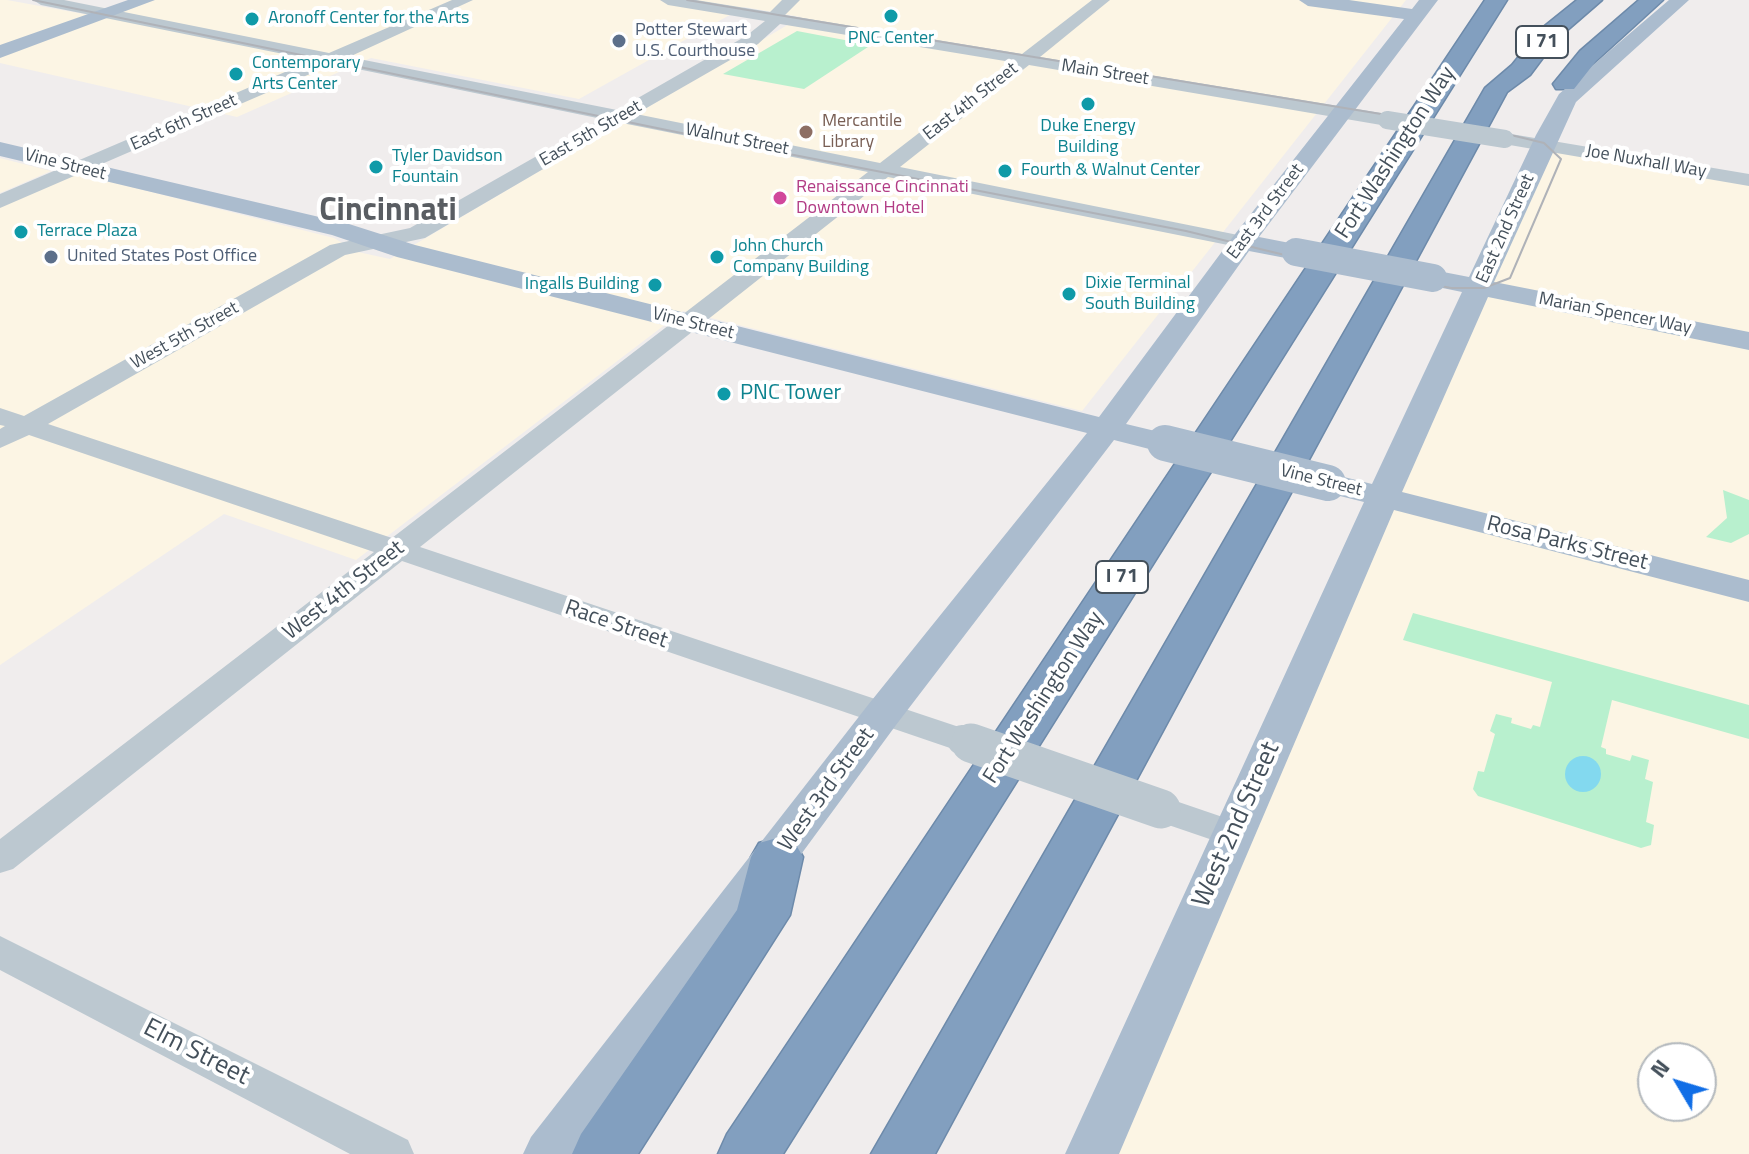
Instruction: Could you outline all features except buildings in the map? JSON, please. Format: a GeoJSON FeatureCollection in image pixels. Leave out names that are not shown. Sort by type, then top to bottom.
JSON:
{"type":"FeatureCollection","features":[{"type":"Feature","properties":{"kind":"highway","name":"Fort Washington Way"},"geometry":{"type":"LineString","coordinates":[[749,1154],[1496,0]]}},
{"type":"Feature","properties":{"kind":"highway","name":"I 71"},"geometry":{"type":"LineString","coordinates":[[902,1154],[1497,88],[1521,70],[1549,34],[1591,0]]}},
{"type":"Feature","properties":{"kind":"highway"},"geometry":{"type":"LineString","coordinates":[[1566,91],[1566,69],[1576,49],[1621,0]]}},
{"type":"Feature","properties":{"kind":"highway"},"geometry":{"type":"LineString","coordinates":[[1566,91],[1588,56],[1652,0]]}},
{"type":"Feature","properties":{"kind":"highway"},"geometry":{"type":"LineString","coordinates":[[1497,88],[1498,70],[1519,35]]}},
{"type":"Feature","properties":{"kind":"highway"},"geometry":{"type":"LineString","coordinates":[[603,1154],[763,915],[777,857]]}},
{"type":"Feature","properties":{"kind":"main road"},"geometry":{"type":"LineString","coordinates":[[0,52],[146,0]]}},
{"type":"Feature","properties":{"kind":"main road"},"geometry":{"type":"LineString","coordinates":[[1308,0],[1423,8]]}},
{"type":"Feature","properties":{"kind":"main road","name":"East 2nd Street"},"geometry":{"type":"LineString","coordinates":[[1386,497],[1566,91],[1680,0]]}},
{"type":"Feature","properties":{"kind":"main road","name":"East 3rd Street"},"geometry":{"type":"LineString","coordinates":[[1107,428],[1243,242],[1423,8]]}},
{"type":"Feature","properties":{"kind":"main road","name":"Vine Street"},"geometry":{"type":"LineString","coordinates":[[0,149],[227,201],[687,322],[1386,497]]}},
{"type":"Feature","properties":{"kind":"main road","name":"Walnut Street"},"geometry":{"type":"LineString","coordinates":[[1243,242],[1481,287]]}},
{"type":"Feature","properties":{"kind":"main road","name":"Marian Spencer Way"},"geometry":{"type":"LineString","coordinates":[[1481,287],[1749,341]]}},
{"type":"Feature","properties":{"kind":"main road","name":"West 3rd Street"},"geometry":{"type":"LineString","coordinates":[[550,1154],[882,715],[1107,428]]}},
{"type":"Feature","properties":{"kind":"main road","name":"Rosa Parks Street"},"geometry":{"type":"LineString","coordinates":[[1386,497],[1749,591]]}},
{"type":"Feature","properties":{"kind":"main road","name":"West 2nd Street"},"geometry":{"type":"LineString","coordinates":[[1092,1154],[1386,497]]}},
{"type":"Feature","properties":{"kind":"street","name":"Walnut Street"},"geometry":{"type":"LineString","coordinates":[[41,0],[1243,242]]}},
{"type":"Feature","properties":{"kind":"street","name":"East 6th Street"},"geometry":{"type":"LineString","coordinates":[[0,202],[465,0]]}},
{"type":"Feature","properties":{"kind":"street","name":"Main Street"},"geometry":{"type":"LineString","coordinates":[[668,0],[1543,145]]}},
{"type":"Feature","properties":{"kind":"street","name":"East 5th Street"},"geometry":{"type":"LineString","coordinates":[[374,241],[417,233],[752,40],[771,26],[783,6],[792,0]]}},
{"type":"Feature","properties":{"kind":"street","name":"East 4th Street"},"geometry":{"type":"LineString","coordinates":[[687,322],[1102,0]]}},
{"type":"Feature","properties":{"kind":"street","name":"Joe Nuxhall Way"},"geometry":{"type":"LineString","coordinates":[[1543,145],[1749,180]]}},
{"type":"Feature","properties":{"kind":"street","name":"West 5th Street"},"geometry":{"type":"LineString","coordinates":[[0,440],[13,421],[338,250],[374,241]]}},
{"type":"Feature","properties":{"kind":"street","name":"West 4th Street"},"geometry":{"type":"LineString","coordinates":[[0,859],[687,322]]}},
{"type":"Feature","properties":{"kind":"street","name":"Race Street"},"geometry":{"type":"LineString","coordinates":[[13,421],[1233,834]]}},
{"type":"Feature","properties":{"kind":"street","name":"Elm Street"},"geometry":{"type":"LineString","coordinates":[[0,952],[392,1154]]}},
{"type":"Feature","properties":{"kind":"shaded area"},"geometry":{"type":"Polygon","coordinates":[[[0,0],[7,0],[89,15],[0,46],[0,0]]]}},
{"type":"Feature","properties":{"kind":"shaded area"},"geometry":{"type":"Polygon","coordinates":[[[154,0],[1406,0],[1082,411],[683,311],[356,560],[224,514],[0,665],[0,206],[76,173],[334,238],[358,252],[390,259],[801,17],[744,7],[579,99],[371,58],[237,117],[0,63],[0,55],[154,0]]]}},
{"type":"Feature","properties":{"kind":"shaded area"},"geometry":{"type":"Polygon","coordinates":[[[1543,145],[1749,180],[1749,1154],[1092,1154],[1543,145]]]}},
{"type":"Feature","properties":{"kind":"shaded area"},"geometry":{"type":"Polygon","coordinates":[[[0,158],[51,171],[0,193],[0,158]]]}},
{"type":"Feature","properties":{"kind":"green space"},"geometry":{"type":"Polygon","coordinates":[[[797,31],[871,45],[804,89],[723,74],[797,31]]]}},
{"type":"Feature","properties":{"kind":"green space"},"geometry":{"type":"Polygon","coordinates":[[[1723,490],[1749,500],[1749,534],[1731,543],[1706,537],[1727,518],[1723,490]]]}},
{"type":"Feature","properties":{"kind":"green space"},"geometry":{"type":"Polygon","coordinates":[[[1413,613],[1749,705],[1749,739],[1612,700],[1601,747],[1606,749],[1606,754],[1630,761],[1632,755],[1649,760],[1645,779],[1653,782],[1646,822],[1654,825],[1651,845],[1641,848],[1478,796],[1473,789],[1478,771],[1484,772],[1495,734],[1490,731],[1496,714],[1512,718],[1511,723],[1531,729],[1533,725],[1540,727],[1552,682],[1403,640],[1413,613]]]}},
{"type":"Feature","properties":{"kind":"water"},"geometry":{"type":"Polygon","coordinates":[[[1583,756],[1596,761],[1601,774],[1596,787],[1583,792],[1570,787],[1565,774],[1570,761],[1583,756]]]}},
{"type":"Feature","properties":{"kind":"tram line"},"geometry":{"type":"LineString","coordinates":[[33,0],[696,136],[1186,231],[1293,257],[1451,288],[1484,288],[1510,278],[1561,159],[1544,143],[1515,136],[687,0]]}},
{"type":"Feature","properties":{"kind":"place","name":"PNC Center"},"geometry":{"type":"Point","coordinates":[891,16]}},
{"type":"Feature","properties":{"kind":"place","name":"Aronoff Center for the Arts"},"geometry":{"type":"Point","coordinates":[252,19]}},
{"type":"Feature","properties":{"kind":"place","name":"Potter Stewart U.S. Courthouse"},"geometry":{"type":"Point","coordinates":[619,41]}},
{"type":"Feature","properties":{"kind":"place","name":"Contemporary Arts Center"},"geometry":{"type":"Point","coordinates":[236,74]}},
{"type":"Feature","properties":{"kind":"place","name":"Duke Energy Building"},"geometry":{"type":"Point","coordinates":[1088,104]}},
{"type":"Feature","properties":{"kind":"place","name":"Mercantile Library"},"geometry":{"type":"Point","coordinates":[806,132]}},
{"type":"Feature","properties":{"kind":"place","name":"Tyler Davidson Fountain"},"geometry":{"type":"Point","coordinates":[376,167]}},
{"type":"Feature","properties":{"kind":"place","name":"Fourth & Walnut Center"},"geometry":{"type":"Point","coordinates":[1005,171]}},
{"type":"Feature","properties":{"kind":"place","name":"Renaissance Cincinnati Downtown Hotel"},"geometry":{"type":"Point","coordinates":[780,198]}},
{"type":"Feature","properties":{"kind":"place","name":"Terrace Plaza"},"geometry":{"type":"Point","coordinates":[21,232]}},
{"type":"Feature","properties":{"kind":"place","name":"United States Post Office"},"geometry":{"type":"Point","coordinates":[51,257]}},
{"type":"Feature","properties":{"kind":"place","name":"John Church Company Building"},"geometry":{"type":"Point","coordinates":[717,257]}},
{"type":"Feature","properties":{"kind":"place","name":"Ingalls Building"},"geometry":{"type":"Point","coordinates":[655,285]}},
{"type":"Feature","properties":{"kind":"place","name":"Dixie Terminal South Building"},"geometry":{"type":"Point","coordinates":[1069,294]}},
{"type":"Feature","properties":{"kind":"place","name":"PNC Tower"},"geometry":{"type":"Point","coordinates":[724,394]}},
{"type":"Feature","properties":{"kind":"district","name":"Cincinnati"},"geometry":{"type":"Point","coordinates":[388,212]}}]}
